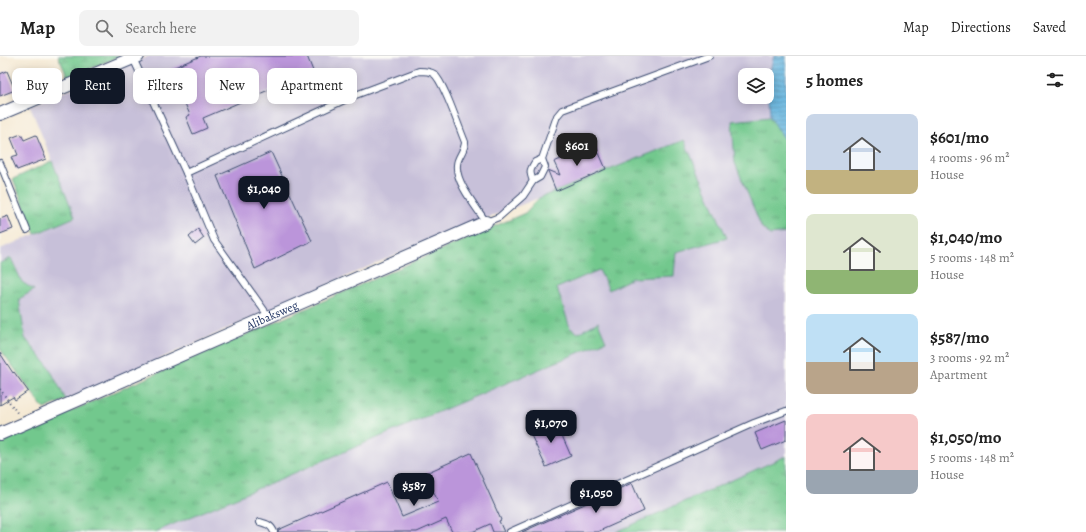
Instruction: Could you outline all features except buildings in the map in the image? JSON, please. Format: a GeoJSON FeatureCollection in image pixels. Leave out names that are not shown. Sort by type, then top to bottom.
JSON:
{"type":"FeatureCollection","features":[{"type":"Feature","properties":{"kind":"street"},"geometry":{"type":"LineString","coordinates":[[0,114],[136,57]]}},
{"type":"Feature","properties":{"kind":"street","name":"Alibaksweg"},"geometry":{"type":"LineString","coordinates":[[0,434],[486,222]]}},
{"type":"Feature","properties":{"kind":"lane"},"geometry":{"type":"LineString","coordinates":[[533,181],[530,172],[535,162],[542,159],[557,116],[562,110],[709,56]]}},
{"type":"Feature","properties":{"kind":"lane"},"geometry":{"type":"LineString","coordinates":[[136,57],[214,240],[269,317]]}},
{"type":"Feature","properties":{"kind":"lane"},"geometry":{"type":"LineString","coordinates":[[186,173],[353,96],[419,71],[426,71],[434,74],[442,85],[465,142],[465,148],[456,164],[457,173],[463,187],[486,222]]}},
{"type":"Feature","properties":{"kind":"lane","name":"Alibaksweg"},"geometry":{"type":"LineString","coordinates":[[486,222],[498,217],[523,196],[533,181],[540,177],[545,167],[542,159]]}},
{"type":"Feature","properties":{"kind":"lane"},"geometry":{"type":"LineString","coordinates":[[0,163],[27,230]]}},
{"type":"Feature","properties":{"kind":"lane"},"geometry":{"type":"LineString","coordinates":[[510,532],[754,423],[786,411]]}},
{"type":"Feature","properties":{"kind":"lane"},"geometry":{"type":"LineString","coordinates":[[260,522],[268,525],[274,532]]}},
{"type":"Feature","properties":{"kind":"path"},"geometry":{"type":"LineString","coordinates":[[0,389],[25,423]]}},
{"type":"Feature","properties":{"kind":"shaded area"},"geometry":{"type":"Polygon","coordinates":[[[149,56],[774,56],[771,68],[738,68],[738,104],[769,104],[770,117],[732,122],[735,163],[762,228],[770,235],[786,233],[786,456],[616,532],[155,532],[606,341],[578,333],[570,328],[557,288],[600,270],[609,290],[632,278],[673,276],[684,140],[395,255],[66,400],[49,367],[25,339],[19,299],[34,290],[22,282],[11,258],[0,263],[0,249],[75,217],[30,106],[35,104],[62,104],[62,93],[70,89],[70,104],[125,104],[125,68],[120,68],[149,56]]]}},
{"type":"Feature","properties":{"kind":"green space"},"geometry":{"type":"Polygon","coordinates":[[[58,56],[120,56],[92,68],[70,68],[70,77],[68,78],[58,56]]]}},
{"type":"Feature","properties":{"kind":"green space"},"geometry":{"type":"Polygon","coordinates":[[[770,117],[786,141],[786,233],[770,235],[762,228],[735,163],[732,121],[770,117]]]}},
{"type":"Feature","properties":{"kind":"green space"},"geometry":{"type":"Polygon","coordinates":[[[684,140],[727,238],[676,252],[674,276],[632,278],[609,290],[599,270],[557,288],[570,328],[578,333],[598,322],[606,341],[155,532],[0,532],[0,442],[525,213],[539,198],[684,140]]]}},
{"type":"Feature","properties":{"kind":"green space"},"geometry":{"type":"Polygon","coordinates":[[[52,161],[75,217],[35,234],[13,179],[52,161]]]}},
{"type":"Feature","properties":{"kind":"green space"},"geometry":{"type":"Polygon","coordinates":[[[11,258],[22,282],[34,290],[19,299],[25,338],[49,367],[66,400],[44,409],[0,349],[0,263],[11,258]]]}},
{"type":"Feature","properties":{"kind":"green space"},"geometry":{"type":"Polygon","coordinates":[[[786,456],[786,532],[616,532],[786,456]]]}},
{"type":"Feature","properties":{"kind":"water"},"geometry":{"type":"Polygon","coordinates":[[[774,56],[786,56],[786,141],[770,117],[769,104],[774,104],[774,68],[771,68],[774,56]]]}}]}
